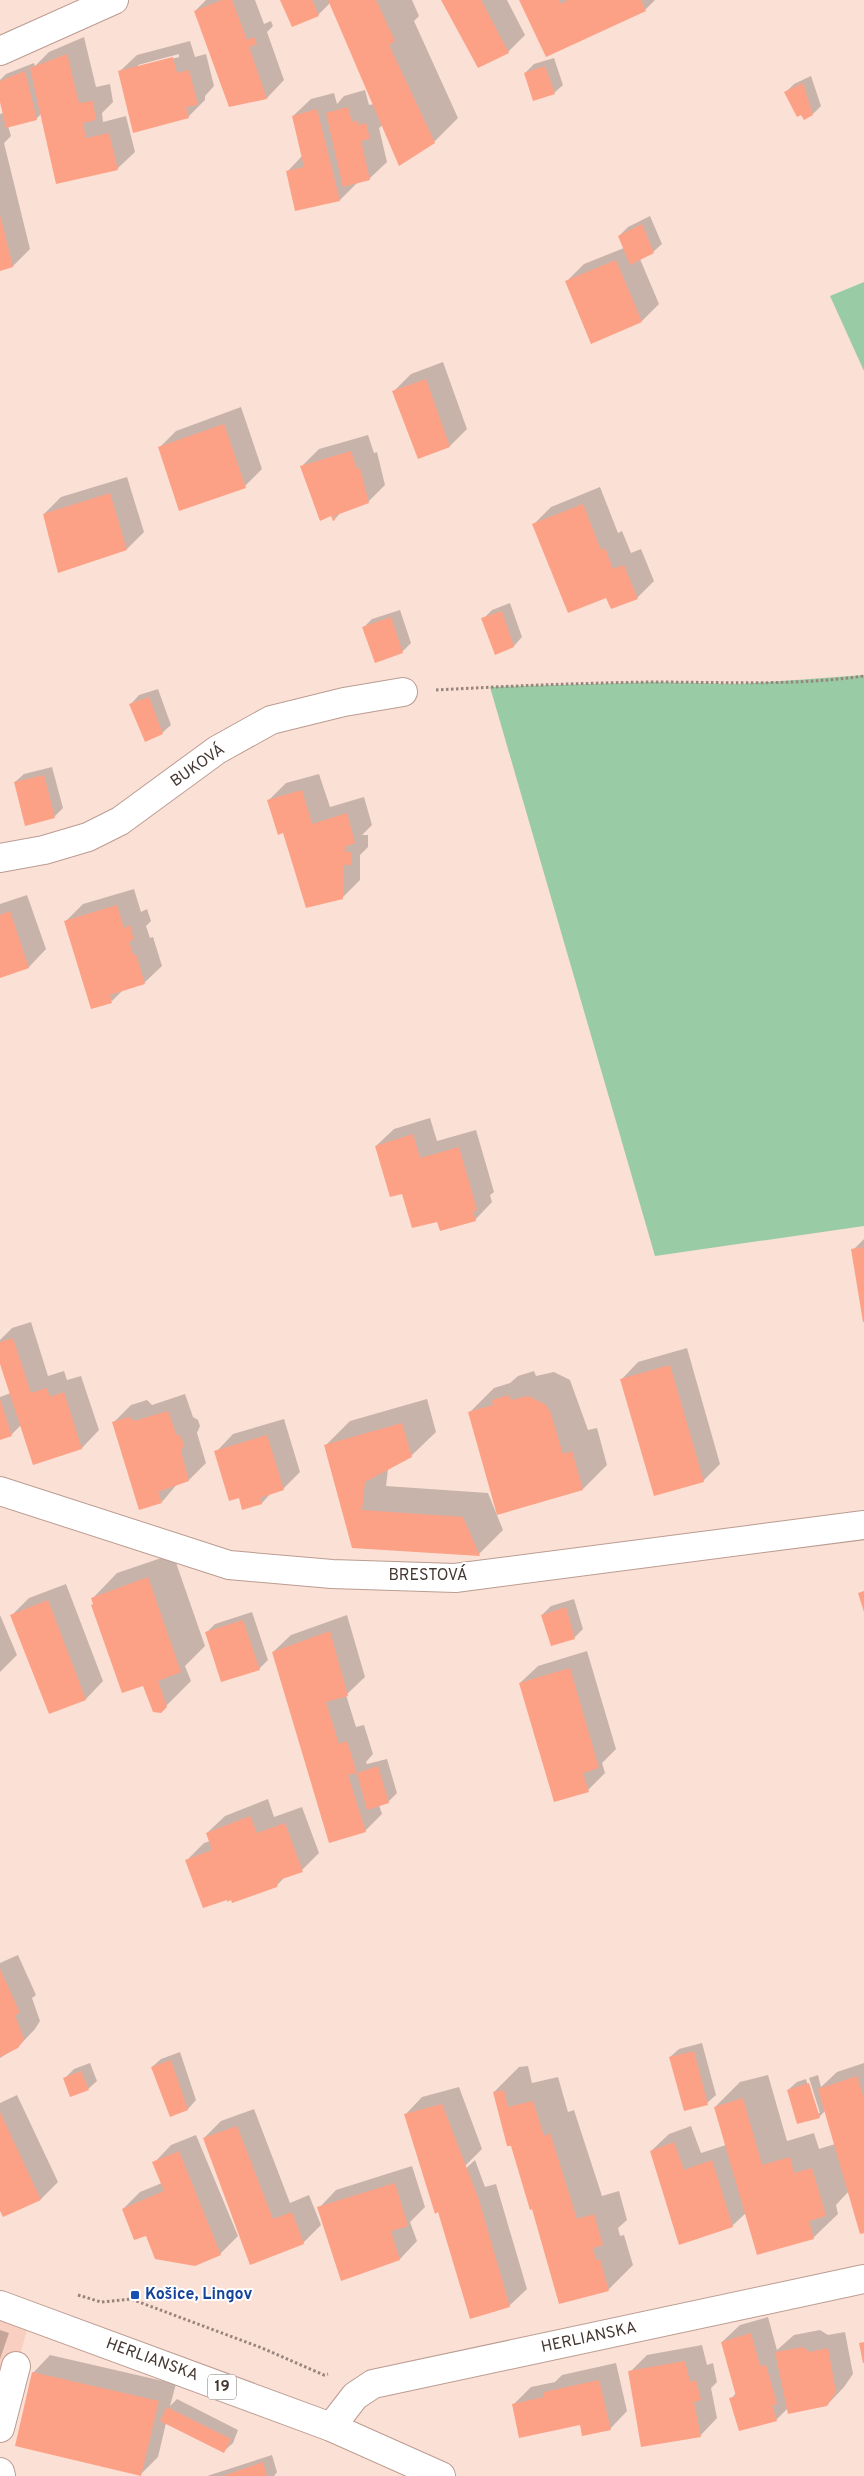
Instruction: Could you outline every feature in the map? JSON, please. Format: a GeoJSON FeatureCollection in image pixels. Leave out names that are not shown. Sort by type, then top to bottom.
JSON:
{"type":"FeatureCollection","features":[{"type":"Feature","properties":{"kind":"street"},"geometry":{"type":"LineString","coordinates":[[0,51],[114,0]]}},
{"type":"Feature","properties":{"kind":"street","name":"BUKOVÁ"},"geometry":{"type":"LineString","coordinates":[[0,858],[44,850],[88,837],[120,822],[217,750],[271,720],[344,702],[403,692]]}},
{"type":"Feature","properties":{"kind":"street","name":"BRESTOVÁ"},"geometry":{"type":"LineString","coordinates":[[0,1491],[229,1565],[332,1574],[455,1578],[864,1526]]}},
{"type":"Feature","properties":{"kind":"street","name":"HERLIANSKA"},"geometry":{"type":"LineString","coordinates":[[331,2427],[355,2396],[373,2384],[864,2279]]}},
{"type":"Feature","properties":{"kind":"street","name":"HERLIANSKA"},"geometry":{"type":"LineString","coordinates":[[0,2305],[331,2427],[441,2476]]}},
{"type":"Feature","properties":{"kind":"street"},"geometry":{"type":"LineString","coordinates":[[0,2428],[16,2366]]}},
{"type":"Feature","properties":{"kind":"street"},"geometry":{"type":"LineString","coordinates":[[0,2472],[1,2476]]}},
{"type":"Feature","properties":{"kind":"path"},"geometry":{"type":"LineString","coordinates":[[403,692],[576,684],[798,682],[864,676]]}},
{"type":"Feature","properties":{"kind":"path"},"geometry":{"type":"LineString","coordinates":[[73,2294],[101,2302],[131,2299],[262,2348],[324,2375],[334,2373]]}},
{"type":"Feature","properties":{"kind":"shaded area"},"geometry":{"type":"Polygon","coordinates":[[[0,2305],[31,2315],[0,2428],[0,2305]]]}},
{"type":"Feature","properties":{"kind":"green space"},"geometry":{"type":"Polygon","coordinates":[[[864,282],[864,371],[830,296],[864,282]]]}},
{"type":"Feature","properties":{"kind":"green space"},"geometry":{"type":"Polygon","coordinates":[[[864,675],[864,1226],[655,1256],[490,687],[654,682],[740,684],[864,675]]]}},
{"type":"Feature","properties":{"kind":"building"},"geometry":{"type":"Polygon","coordinates":[[[222,0],[232,0],[247,40],[254,37],[257,44],[249,47],[267,99],[229,107],[194,11],[222,0]]]}},
{"type":"Feature","properties":{"kind":"building"},"geometry":{"type":"Polygon","coordinates":[[[280,0],[312,0],[319,16],[292,27],[280,0]]]}},
{"type":"Feature","properties":{"kind":"building"},"geometry":{"type":"Polygon","coordinates":[[[328,0],[376,0],[395,41],[389,45],[435,143],[399,166],[328,0]]]}},
{"type":"Feature","properties":{"kind":"building"},"geometry":{"type":"Polygon","coordinates":[[[441,0],[481,0],[509,53],[478,68],[441,0]]]}},
{"type":"Feature","properties":{"kind":"building"},"geometry":{"type":"Polygon","coordinates":[[[519,0],[559,0],[561,4],[568,0],[641,0],[646,11],[546,57],[519,0]]]}},
{"type":"Feature","properties":{"kind":"building"},"geometry":{"type":"Polygon","coordinates":[[[67,54],[79,103],[93,101],[96,120],[83,123],[86,138],[109,133],[118,170],[56,184],[30,68],[67,54]]]}},
{"type":"Feature","properties":{"kind":"building"},"geometry":{"type":"Polygon","coordinates":[[[173,57],[177,73],[189,70],[198,105],[186,107],[189,118],[133,133],[118,71],[173,57]]]}},
{"type":"Feature","properties":{"kind":"building"},"geometry":{"type":"Polygon","coordinates":[[[545,66],[555,94],[533,101],[524,73],[545,66]]]}},
{"type":"Feature","properties":{"kind":"building"},"geometry":{"type":"Polygon","coordinates":[[[25,71],[37,120],[6,128],[0,102],[0,81],[25,71]]]}},
{"type":"Feature","properties":{"kind":"building"},"geometry":{"type":"Polygon","coordinates":[[[803,83],[813,115],[804,120],[801,115],[797,117],[784,92],[803,83]]]}},
{"type":"Feature","properties":{"kind":"building"},"geometry":{"type":"Polygon","coordinates":[[[348,107],[352,122],[357,120],[357,125],[366,123],[370,139],[361,141],[370,180],[343,187],[326,113],[348,107]]]}},
{"type":"Feature","properties":{"kind":"building"},"geometry":{"type":"Polygon","coordinates":[[[317,109],[340,201],[295,211],[286,171],[304,167],[292,116],[317,109]]]}},
{"type":"Feature","properties":{"kind":"building"},"geometry":{"type":"Polygon","coordinates":[[[0,215],[13,267],[0,271],[0,215]]]}},
{"type":"Feature","properties":{"kind":"building"},"geometry":{"type":"Polygon","coordinates":[[[642,224],[654,253],[630,265],[618,236],[642,224]]]}},
{"type":"Feature","properties":{"kind":"building"},"geometry":{"type":"Polygon","coordinates":[[[616,260],[642,322],[591,344],[565,281],[616,260]]]}},
{"type":"Feature","properties":{"kind":"building"},"geometry":{"type":"Polygon","coordinates":[[[426,379],[450,447],[418,459],[392,391],[426,379]]]}},
{"type":"Feature","properties":{"kind":"building"},"geometry":{"type":"Polygon","coordinates":[[[224,424],[246,488],[179,511],[158,447],[224,424]]]}},
{"type":"Feature","properties":{"kind":"building"},"geometry":{"type":"Polygon","coordinates":[[[351,451],[357,469],[360,468],[369,503],[334,516],[335,520],[333,521],[331,516],[320,521],[300,466],[351,451]]]}},
{"type":"Feature","properties":{"kind":"building"},"geometry":{"type":"Polygon","coordinates":[[[110,493],[127,550],[58,573],[43,514],[110,493]]]}},
{"type":"Feature","properties":{"kind":"building"},"geometry":{"type":"Polygon","coordinates":[[[583,504],[601,550],[605,548],[613,569],[624,565],[638,599],[611,609],[606,598],[568,613],[532,524],[583,504]]]}},
{"type":"Feature","properties":{"kind":"building"},"geometry":{"type":"Polygon","coordinates":[[[502,611],[514,647],[495,655],[481,618],[502,611]]]}},
{"type":"Feature","properties":{"kind":"building"},"geometry":{"type":"Polygon","coordinates":[[[391,617],[403,653],[375,663],[362,627],[391,617]]]}},
{"type":"Feature","properties":{"kind":"building"},"geometry":{"type":"Polygon","coordinates":[[[149,697],[163,734],[145,742],[129,704],[149,697]]]}},
{"type":"Feature","properties":{"kind":"building"},"geometry":{"type":"Polygon","coordinates":[[[44,775],[55,818],[25,826],[14,782],[44,775]]]}},
{"type":"Feature","properties":{"kind":"building"},"geometry":{"type":"Polygon","coordinates":[[[302,790],[312,824],[347,813],[355,843],[345,847],[345,852],[352,852],[351,865],[343,865],[343,899],[306,908],[283,833],[278,835],[267,800],[302,790]]]}},
{"type":"Feature","properties":{"kind":"building"},"geometry":{"type":"Polygon","coordinates":[[[117,905],[124,928],[130,925],[134,940],[129,941],[133,955],[136,954],[145,984],[110,995],[112,1003],[91,1009],[64,921],[117,905]]]}},
{"type":"Feature","properties":{"kind":"building"},"geometry":{"type":"Polygon","coordinates":[[[10,911],[29,968],[0,978],[0,915],[10,911]]]}},
{"type":"Feature","properties":{"kind":"building"},"geometry":{"type":"Polygon","coordinates":[[[413,1134],[420,1158],[459,1147],[477,1210],[473,1211],[476,1221],[440,1231],[437,1222],[412,1228],[402,1194],[390,1197],[375,1146],[413,1134]]]}},
{"type":"Feature","properties":{"kind":"building"},"geometry":{"type":"Polygon","coordinates":[[[864,1247],[864,1322],[863,1322],[851,1249],[864,1247]]]}},
{"type":"Feature","properties":{"kind":"building"},"geometry":{"type":"Polygon","coordinates":[[[13,1338],[31,1393],[47,1388],[50,1397],[64,1392],[82,1449],[33,1465],[0,1364],[0,1342],[13,1338]]]}},
{"type":"Feature","properties":{"kind":"building"},"geometry":{"type":"Polygon","coordinates":[[[670,1365],[704,1482],[654,1496],[620,1379],[670,1365]]]}},
{"type":"Feature","properties":{"kind":"building"},"geometry":{"type":"Polygon","coordinates":[[[509,1395],[511,1400],[528,1396],[545,1404],[550,1411],[563,1454],[572,1451],[583,1490],[497,1515],[468,1412],[493,1405],[492,1400],[509,1395]]]}},
{"type":"Feature","properties":{"kind":"building"},"geometry":{"type":"Polygon","coordinates":[[[0,1399],[12,1436],[0,1440],[0,1399]]]}},
{"type":"Feature","properties":{"kind":"building"},"geometry":{"type":"Polygon","coordinates":[[[168,1411],[176,1434],[181,1437],[184,1445],[181,1451],[189,1481],[158,1492],[162,1503],[139,1510],[112,1422],[129,1417],[134,1421],[168,1411]]]}},
{"type":"Feature","properties":{"kind":"building"},"geometry":{"type":"Polygon","coordinates":[[[402,1423],[412,1457],[365,1482],[362,1510],[463,1517],[480,1556],[352,1548],[324,1445],[402,1423]]]}},
{"type":"Feature","properties":{"kind":"building"},"geometry":{"type":"Polygon","coordinates":[[[267,1435],[284,1490],[260,1498],[262,1504],[242,1510],[239,1498],[229,1501],[214,1451],[267,1435]]]}},
{"type":"Feature","properties":{"kind":"building"},"geometry":{"type":"Polygon","coordinates":[[[148,1577],[181,1672],[158,1681],[167,1707],[161,1713],[153,1712],[143,1686],[122,1693],[91,1605],[93,1604],[91,1598],[148,1577]]]}},
{"type":"Feature","properties":{"kind":"building"},"geometry":{"type":"Polygon","coordinates":[[[864,1591],[864,1612],[858,1593],[864,1591]]]}},
{"type":"Feature","properties":{"kind":"building"},"geometry":{"type":"Polygon","coordinates":[[[48,1600],[86,1700],[49,1714],[10,1615],[48,1600]]]}},
{"type":"Feature","properties":{"kind":"building"},"geometry":{"type":"Polygon","coordinates":[[[566,1607],[575,1639],[551,1646],[541,1615],[566,1607]]]}},
{"type":"Feature","properties":{"kind":"building"},"geometry":{"type":"Polygon","coordinates":[[[243,1620],[260,1670],[221,1682],[205,1632],[243,1620]]]}},
{"type":"Feature","properties":{"kind":"building"},"geometry":{"type":"Polygon","coordinates":[[[330,1631],[348,1696],[326,1702],[339,1744],[347,1741],[357,1773],[348,1775],[366,1832],[329,1843],[272,1652],[330,1631]]]}},
{"type":"Feature","properties":{"kind":"building"},"geometry":{"type":"Polygon","coordinates":[[[570,1668],[599,1768],[583,1773],[589,1792],[554,1802],[519,1683],[570,1668]]]}},
{"type":"Feature","properties":{"kind":"building"},"geometry":{"type":"Polygon","coordinates":[[[378,1766],[389,1803],[367,1810],[357,1773],[378,1766]]]}},
{"type":"Feature","properties":{"kind":"building"},"geometry":{"type":"Polygon","coordinates":[[[250,1816],[257,1833],[285,1823],[303,1872],[279,1880],[277,1887],[232,1903],[231,1900],[227,1902],[227,1900],[203,1908],[185,1860],[212,1850],[206,1833],[250,1816]]]}},
{"type":"Feature","properties":{"kind":"building"},"geometry":{"type":"Polygon","coordinates":[[[0,1969],[20,2013],[15,2015],[24,2039],[18,2048],[0,2057],[0,1969]]]}},
{"type":"Feature","properties":{"kind":"building"},"geometry":{"type":"Polygon","coordinates":[[[694,2051],[708,2105],[684,2111],[669,2057],[694,2051]]]}},
{"type":"Feature","properties":{"kind":"building"},"geometry":{"type":"Polygon","coordinates":[[[171,2060],[188,2110],[170,2117],[151,2067],[171,2060]]]}},
{"type":"Feature","properties":{"kind":"building"},"geometry":{"type":"Polygon","coordinates":[[[81,2071],[89,2090],[70,2097],[63,2078],[81,2071]]]}},
{"type":"Feature","properties":{"kind":"building"},"geometry":{"type":"Polygon","coordinates":[[[857,2076],[864,2099],[864,2233],[860,2234],[818,2089],[857,2076]]]}},
{"type":"Feature","properties":{"kind":"building"},"geometry":{"type":"Polygon","coordinates":[[[809,2083],[820,2118],[797,2124],[787,2090],[809,2083]]]}},
{"type":"Feature","properties":{"kind":"building"},"geometry":{"type":"Polygon","coordinates":[[[504,2090],[508,2107],[533,2101],[544,2136],[550,2133],[577,2219],[594,2214],[603,2245],[593,2248],[596,2260],[600,2259],[609,2291],[559,2304],[532,2209],[530,2210],[511,2146],[507,2146],[493,2092],[504,2090]]]}},
{"type":"Feature","properties":{"kind":"building"},"geometry":{"type":"Polygon","coordinates":[[[743,2098],[762,2165],[790,2157],[794,2173],[812,2168],[826,2216],[809,2221],[814,2239],[757,2255],[714,2107],[743,2098]]]}},
{"type":"Feature","properties":{"kind":"building"},"geometry":{"type":"Polygon","coordinates":[[[442,2104],[479,2200],[510,2307],[470,2319],[438,2212],[435,2214],[404,2114],[442,2104]]]}},
{"type":"Feature","properties":{"kind":"building"},"geometry":{"type":"Polygon","coordinates":[[[0,2112],[41,2200],[3,2217],[0,2211],[0,2112]]]}},
{"type":"Feature","properties":{"kind":"building"},"geometry":{"type":"Polygon","coordinates":[[[237,2126],[273,2219],[292,2212],[304,2244],[250,2265],[203,2138],[237,2126]]]}},
{"type":"Feature","properties":{"kind":"building"},"geometry":{"type":"Polygon","coordinates":[[[674,2142],[684,2170],[712,2160],[733,2227],[679,2245],[650,2151],[674,2142]]]}},
{"type":"Feature","properties":{"kind":"building"},"geometry":{"type":"Polygon","coordinates":[[[179,2151],[221,2255],[195,2266],[155,2259],[146,2236],[134,2240],[122,2209],[164,2191],[152,2162],[179,2151]]]}},
{"type":"Feature","properties":{"kind":"building"},"geometry":{"type":"Polygon","coordinates":[[[395,2183],[408,2226],[391,2231],[400,2260],[341,2281],[317,2207],[395,2183]]]}},
{"type":"Feature","properties":{"kind":"building"},"geometry":{"type":"Polygon","coordinates":[[[751,2333],[760,2366],[766,2365],[777,2404],[772,2405],[777,2421],[739,2431],[729,2398],[736,2396],[721,2342],[751,2333]]]}},
{"type":"Feature","properties":{"kind":"building"},"geometry":{"type":"Polygon","coordinates":[[[864,2342],[864,2363],[863,2363],[859,2343],[864,2342]]]}},
{"type":"Feature","properties":{"kind":"building"},"geometry":{"type":"Polygon","coordinates":[[[803,2347],[810,2352],[828,2348],[836,2392],[827,2406],[788,2414],[775,2352],[803,2347]]]}},
{"type":"Feature","properties":{"kind":"building"},"geometry":{"type":"Polygon","coordinates":[[[685,2361],[690,2382],[696,2380],[701,2400],[694,2402],[701,2437],[641,2447],[628,2371],[685,2361]]]}},
{"type":"Feature","properties":{"kind":"building"},"geometry":{"type":"Polygon","coordinates":[[[32,2372],[159,2401],[141,2476],[15,2446],[32,2372]]]}},
{"type":"Feature","properties":{"kind":"building"},"geometry":{"type":"Polygon","coordinates":[[[599,2380],[611,2430],[582,2436],[580,2425],[519,2438],[512,2404],[544,2397],[544,2392],[599,2380]]]}},
{"type":"Feature","properties":{"kind":"building"},"geometry":{"type":"Polygon","coordinates":[[[167,2407],[231,2439],[224,2453],[160,2421],[167,2407]]]}},
{"type":"Feature","properties":{"kind":"building"},"geometry":{"type":"Polygon","coordinates":[[[263,2462],[267,2476],[223,2476],[263,2462]]]}},
{"type":"Feature","properties":{"kind":"place","name":"Košice, Lingov"},"geometry":{"type":"Point","coordinates":[135,2295]}}]}
